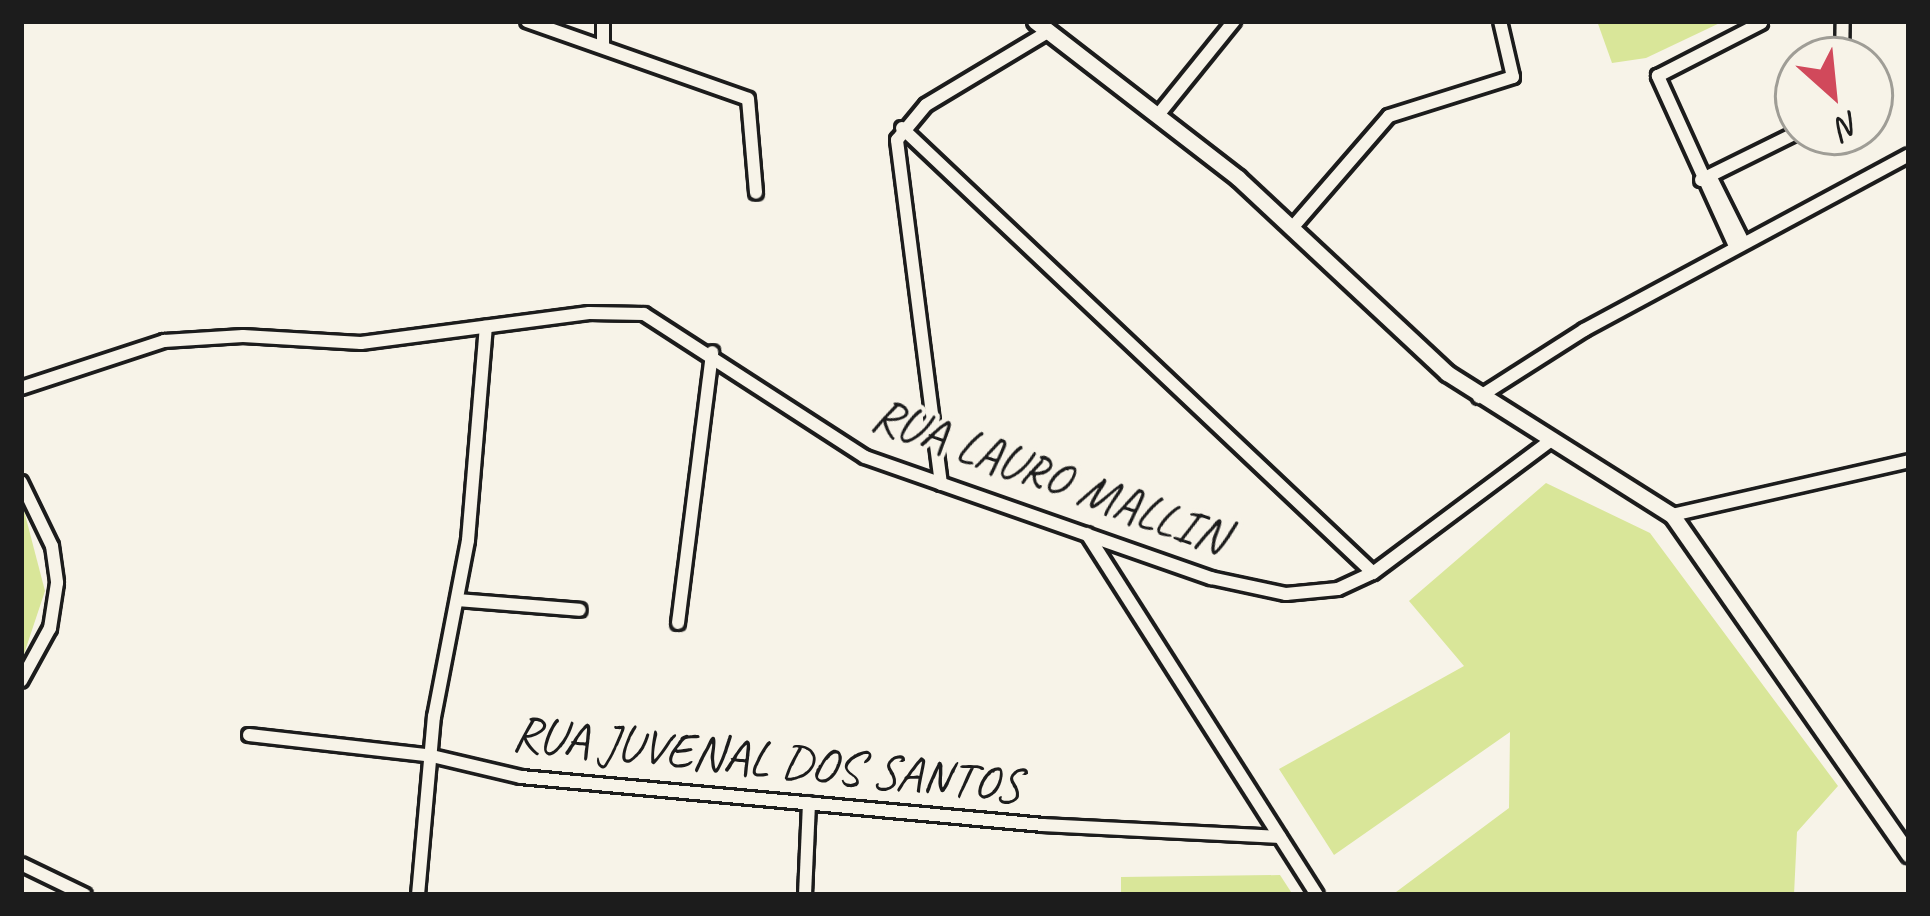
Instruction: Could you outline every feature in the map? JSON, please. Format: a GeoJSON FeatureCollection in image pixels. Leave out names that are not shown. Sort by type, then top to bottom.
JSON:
{"type":"FeatureCollection","features":[{"type":"Feature","properties":{"kind":"street"},"geometry":{"type":"LineString","coordinates":[[527,21],[748,99],[756,193]]}},
{"type":"Feature","properties":{"kind":"street"},"geometry":{"type":"LineString","coordinates":[[603,21],[603,47]]}},
{"type":"Feature","properties":{"kind":"street"},"geometry":{"type":"LineString","coordinates":[[1158,115],[1234,21]]}},
{"type":"Feature","properties":{"kind":"street"},"geometry":{"type":"LineString","coordinates":[[1292,228],[1389,116],[1514,76],[1500,21]]}},
{"type":"Feature","properties":{"kind":"street"},"geometry":{"type":"LineString","coordinates":[[1739,244],[1658,76],[1761,22]]}},
{"type":"Feature","properties":{"kind":"street"},"geometry":{"type":"LineString","coordinates":[[941,484],[897,151],[902,128],[926,105],[1042,26],[1158,115],[1292,228],[1383,319],[1479,398],[1672,514],[1909,855]]}},
{"type":"Feature","properties":{"kind":"street"},"geometry":{"type":"LineString","coordinates":[[902,128],[1373,573]]}},
{"type":"Feature","properties":{"kind":"street"},"geometry":{"type":"LineString","coordinates":[[1706,178],[1774,144]]}},
{"type":"Feature","properties":{"kind":"street"},"geometry":{"type":"LineString","coordinates":[[1479,398],[1739,244],[1909,154]]}},
{"type":"Feature","properties":{"kind":"street","name":"RUA LAURO MALLIN"},"geometry":{"type":"LineString","coordinates":[[21,388],[164,341],[361,343],[627,311],[661,319],[854,451],[1087,535],[1266,592],[1317,593],[1373,573],[1549,442]]}},
{"type":"Feature","properties":{"kind":"street"},"geometry":{"type":"LineString","coordinates":[[418,895],[432,756],[457,600],[486,327]]}},
{"type":"Feature","properties":{"kind":"street"},"geometry":{"type":"LineString","coordinates":[[678,623],[712,352]]}},
{"type":"Feature","properties":{"kind":"street"},"geometry":{"type":"LineString","coordinates":[[1672,514],[1909,461]]}},
{"type":"Feature","properties":{"kind":"street"},"geometry":{"type":"LineString","coordinates":[[21,482],[52,546],[57,583],[42,649],[21,681]]}},
{"type":"Feature","properties":{"kind":"street"},"geometry":{"type":"LineString","coordinates":[[1087,535],[1317,895]]}},
{"type":"Feature","properties":{"kind":"street"},"geometry":{"type":"LineString","coordinates":[[457,600],[580,610]]}},
{"type":"Feature","properties":{"kind":"street","name":"RUA JUVENAL DOS SANTOS"},"geometry":{"type":"LineString","coordinates":[[249,735],[432,756],[508,776],[1280,837]]}},
{"type":"Feature","properties":{"kind":"street"},"geometry":{"type":"LineString","coordinates":[[805,895],[809,803]]}},
{"type":"Feature","properties":{"kind":"street"},"geometry":{"type":"LineString","coordinates":[[21,864],[85,895]]}},
{"type":"Feature","properties":{"kind":"green space"},"geometry":{"type":"Polygon","coordinates":[[[1597,21],[1724,21],[1646,58],[1612,63],[1597,21]]]}},
{"type":"Feature","properties":{"kind":"green space"},"geometry":{"type":"Polygon","coordinates":[[[1546,483],[1650,533],[1838,786],[1797,832],[1794,895],[1392,895],[1509,808],[1510,732],[1334,855],[1279,769],[1464,666],[1409,601],[1546,483]]]}},
{"type":"Feature","properties":{"kind":"green space"},"geometry":{"type":"Polygon","coordinates":[[[21,499],[45,591],[21,663],[21,499]]]}},
{"type":"Feature","properties":{"kind":"green space"},"geometry":{"type":"Polygon","coordinates":[[[1280,875],[1293,895],[1121,895],[1121,877],[1280,875]]]}}]}
